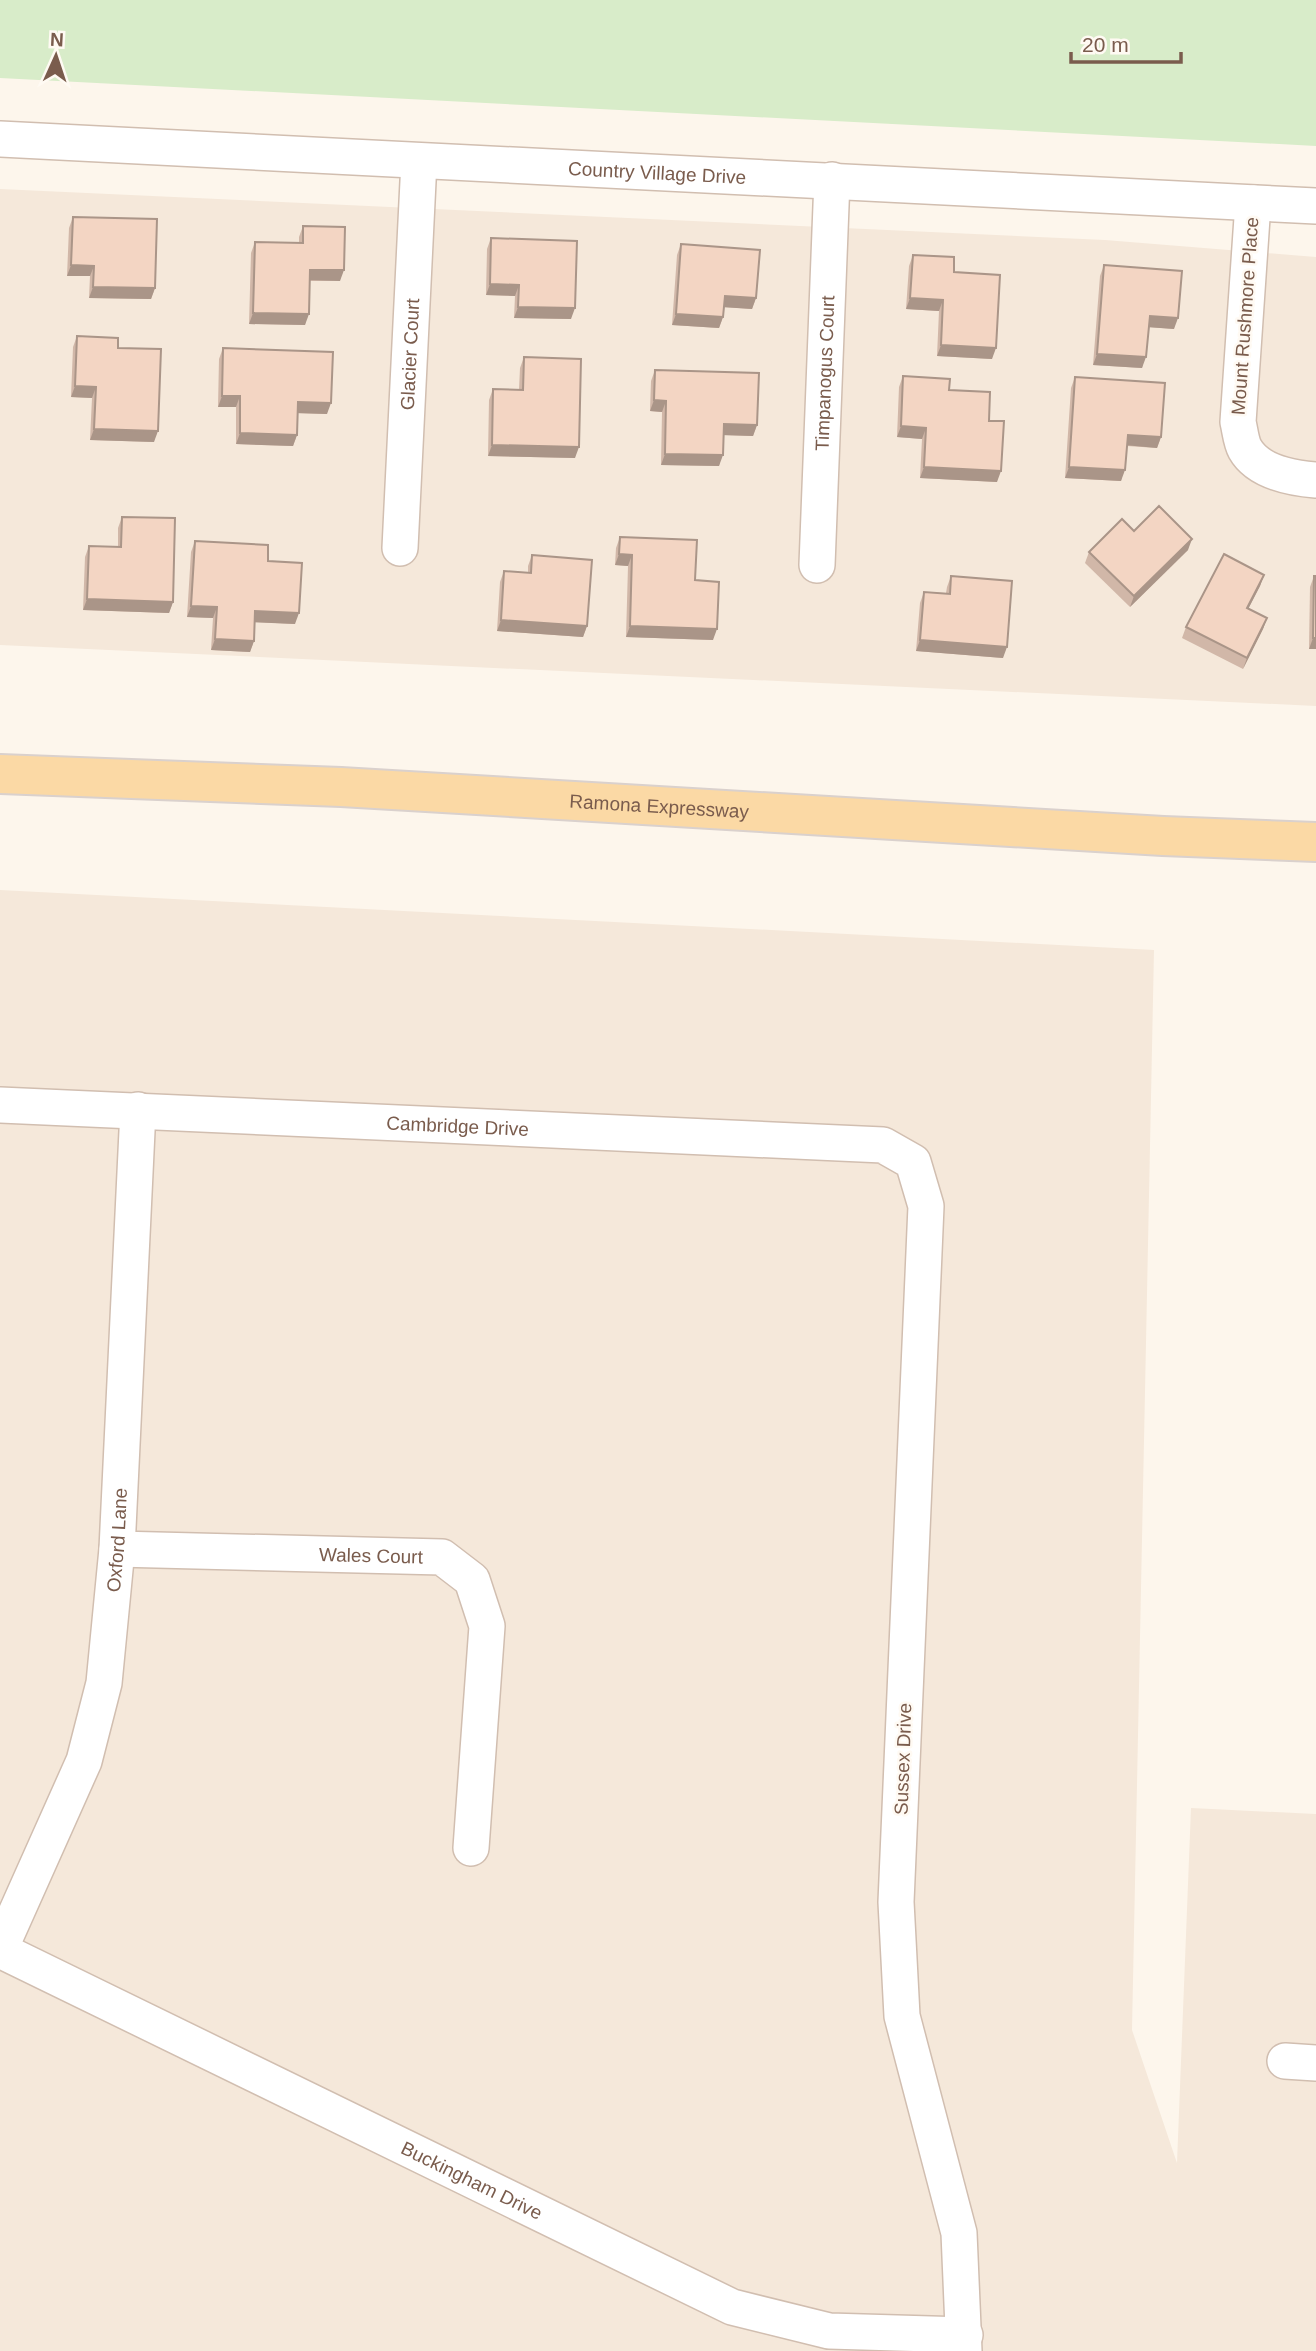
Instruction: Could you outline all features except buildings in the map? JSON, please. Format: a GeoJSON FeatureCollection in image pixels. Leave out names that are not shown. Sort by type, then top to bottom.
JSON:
{"type":"FeatureCollection","features":[{"type":"Feature","properties":{"kind":"main road","name":"Ramona Expressway"},"geometry":{"type":"LineString","coordinates":[[0,774],[355,788],[1163,836],[1316,842]]}},
{"type":"Feature","properties":{"kind":"street","name":"Country Village Drive"},"geometry":{"type":"LineString","coordinates":[[0,139],[1316,206]]}},
{"type":"Feature","properties":{"kind":"street","name":"Glacier Court"},"geometry":{"type":"LineString","coordinates":[[400,548],[419,161]]}},
{"type":"Feature","properties":{"kind":"street","name":"Timpanogus Court"},"geometry":{"type":"LineString","coordinates":[[817,565],[832,180]]}},
{"type":"Feature","properties":{"kind":"street","name":"Mount Rushmore Place"},"geometry":{"type":"LineString","coordinates":[[1253,203],[1238,422],[1244,447],[1257,465],[1302,479],[1316,480]]}},
{"type":"Feature","properties":{"kind":"street","name":"Cambridge Drive"},"geometry":{"type":"LineString","coordinates":[[0,1105],[883,1145],[913,1162]]}},
{"type":"Feature","properties":{"kind":"street","name":"Oxford Lane"},"geometry":{"type":"LineString","coordinates":[[0,1949],[84,1762],[104,1683],[117,1549],[138,1110]]}},
{"type":"Feature","properties":{"kind":"street","name":"Sussex Drive"},"geometry":{"type":"LineString","coordinates":[[913,1162],[926,1206],[897,1915],[902,2016],[959,2233],[965,2343]]}},
{"type":"Feature","properties":{"kind":"street","name":"Wales Court"},"geometry":{"type":"LineString","coordinates":[[117,1549],[442,1557],[472,1580],[487,1626],[471,1848]]}},
{"type":"Feature","properties":{"kind":"street","name":"Buckingham Drive"},"geometry":{"type":"LineString","coordinates":[[0,1949],[732,2307],[828,2331],[965,2343]]}},
{"type":"Feature","properties":{"kind":"shaded area"},"geometry":{"type":"Polygon","coordinates":[[[0,189],[1105,240],[1316,257],[1316,706],[0,645],[0,189]]]}},
{"type":"Feature","properties":{"kind":"shaded area"},"geometry":{"type":"Polygon","coordinates":[[[0,890],[1154,950],[1132,2030],[1177,2163],[1191,1808],[1316,1814],[1316,2351],[0,2351],[0,890]]]}},
{"type":"Feature","properties":{"kind":"green space"},"geometry":{"type":"Polygon","coordinates":[[[0,0],[1316,0],[1316,146],[0,78],[0,0]]]}}]}
